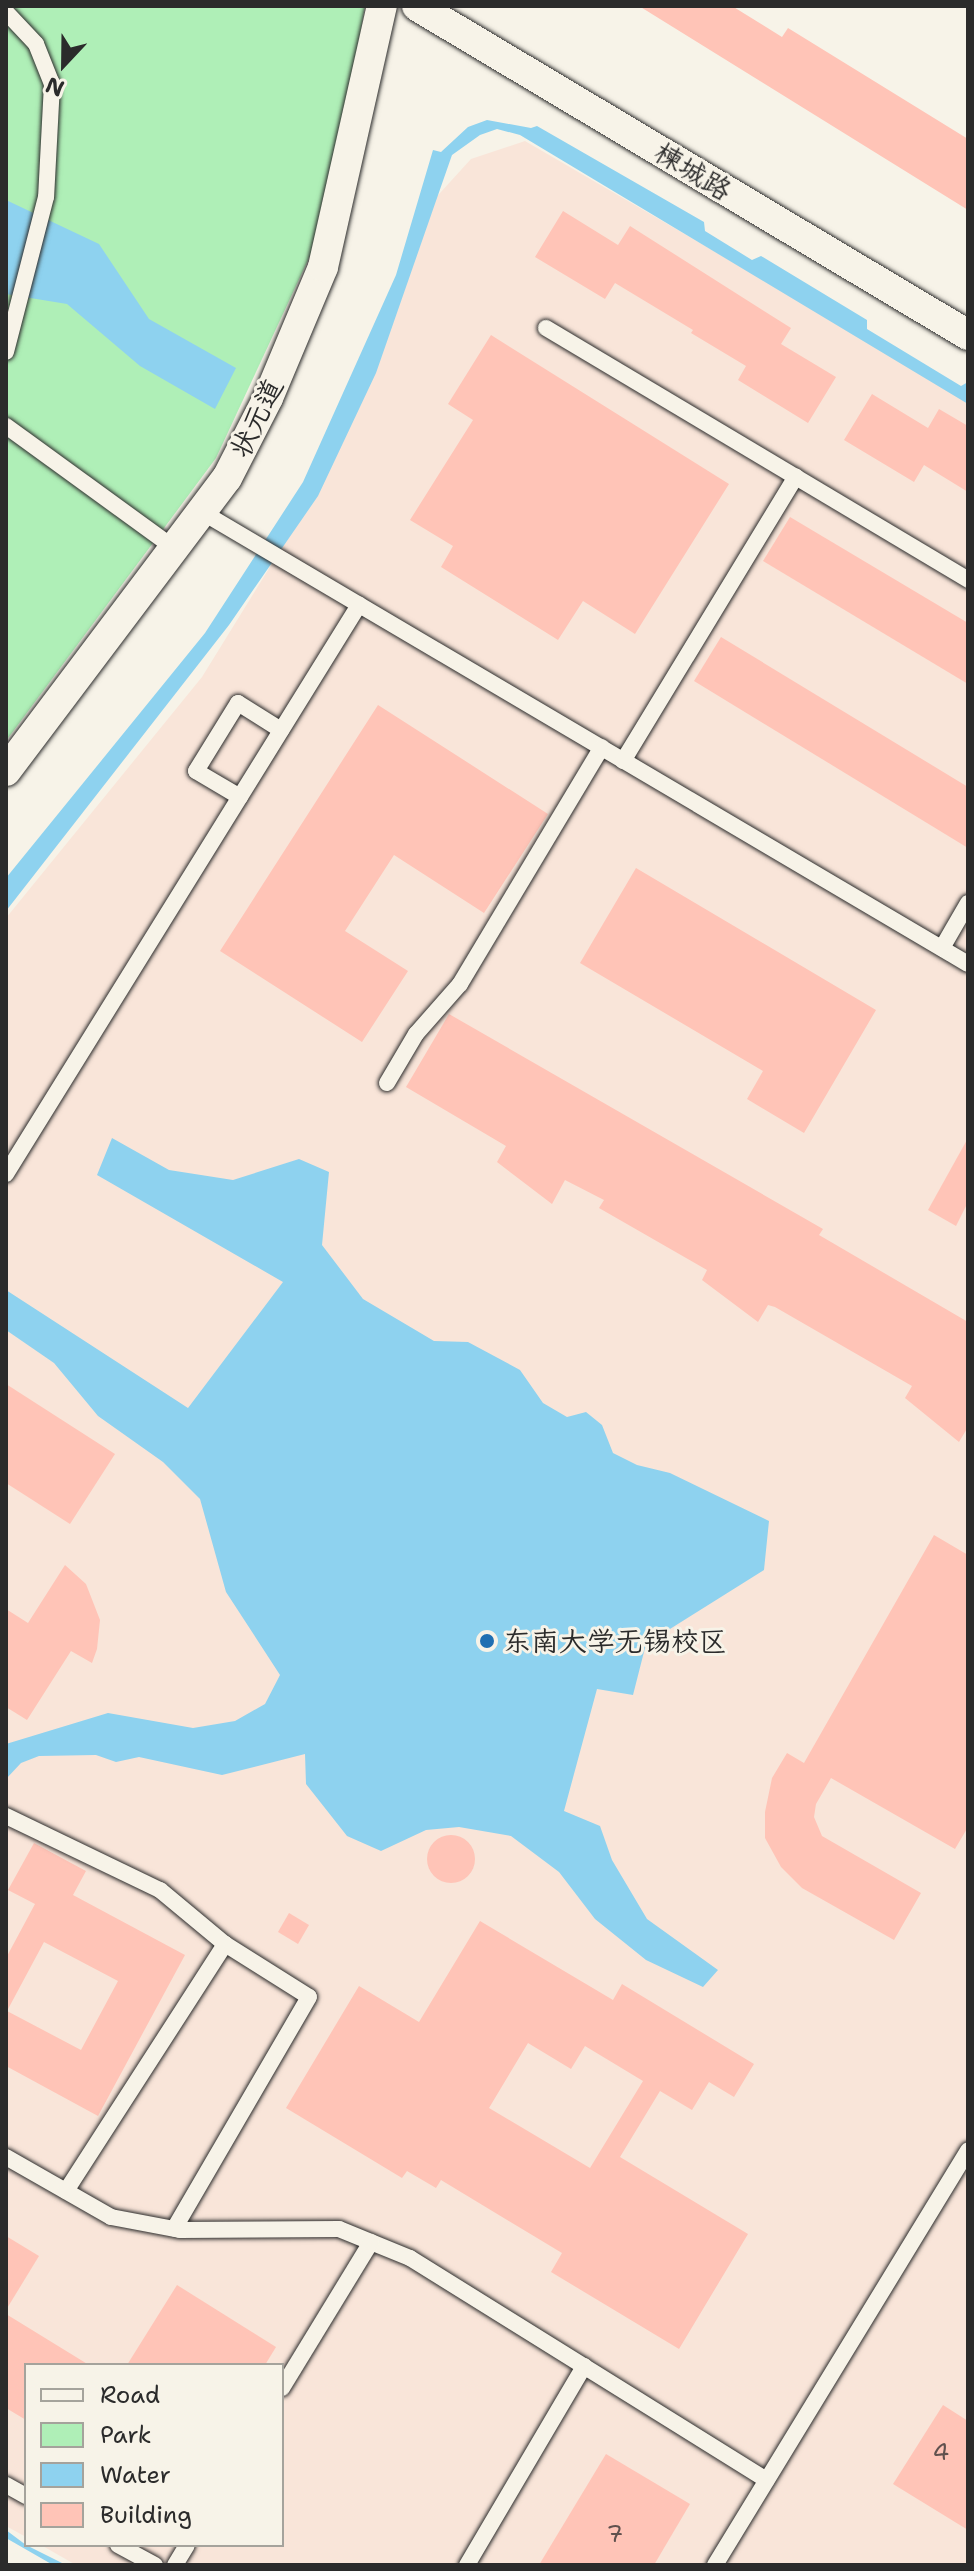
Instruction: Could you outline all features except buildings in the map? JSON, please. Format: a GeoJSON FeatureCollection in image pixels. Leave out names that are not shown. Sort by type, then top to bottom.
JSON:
{"type":"FeatureCollection","features":[{"type":"Feature","properties":{"kind":"street","name":"状元道"},"geometry":{"type":"LineString","coordinates":[[6,771],[227,478],[268,398],[323,267],[382,6]]}},
{"type":"Feature","properties":{"kind":"street","name":"楝城路"},"geometry":{"type":"LineString","coordinates":[[417,6],[968,335]]}},
{"type":"Feature","properties":{"kind":"lane"},"geometry":{"type":"LineString","coordinates":[[6,352],[46,197],[52,84],[36,44],[7,13]]}},
{"type":"Feature","properties":{"kind":"lane"},"geometry":{"type":"LineString","coordinates":[[546,328],[968,580]]}},
{"type":"Feature","properties":{"kind":"lane"},"geometry":{"type":"LineString","coordinates":[[6,426],[175,549]]}},
{"type":"Feature","properties":{"kind":"lane"},"geometry":{"type":"LineString","coordinates":[[623,761],[796,477]]}},
{"type":"Feature","properties":{"kind":"lane"},"geometry":{"type":"LineString","coordinates":[[202,512],[968,964]]}},
{"type":"Feature","properties":{"kind":"lane"},"geometry":{"type":"LineString","coordinates":[[6,1174],[12,1150],[240,797],[359,605]]}},
{"type":"Feature","properties":{"kind":"lane"},"geometry":{"type":"LineString","coordinates":[[240,797],[196,771],[238,703],[281,730]]}},
{"type":"Feature","properties":{"kind":"lane"},"geometry":{"type":"LineString","coordinates":[[387,1083],[416,1034],[460,984],[602,747]]}},
{"type":"Feature","properties":{"kind":"lane"},"geometry":{"type":"LineString","coordinates":[[942,948],[968,903]]}},
{"type":"Feature","properties":{"kind":"lane"},"geometry":{"type":"LineString","coordinates":[[6,1816],[160,1890],[225,1944],[309,1997],[174,2229]]}},
{"type":"Feature","properties":{"kind":"lane"},"geometry":{"type":"LineString","coordinates":[[66,2191],[225,1944]]}},
{"type":"Feature","properties":{"kind":"lane"},"geometry":{"type":"LineString","coordinates":[[715,2565],[968,2150]]}},
{"type":"Feature","properties":{"kind":"lane"},"geometry":{"type":"LineString","coordinates":[[6,2157],[111,2217],[174,2229],[339,2229],[410,2258],[767,2480]]}},
{"type":"Feature","properties":{"kind":"lane"},"geometry":{"type":"LineString","coordinates":[[284,2385],[371,2242]]}},
{"type":"Feature","properties":{"kind":"lane"},"geometry":{"type":"LineString","coordinates":[[467,2565],[584,2366]]}},
{"type":"Feature","properties":{"kind":"lane"},"geometry":{"type":"LineString","coordinates":[[6,2485],[24,2495]]}},
{"type":"Feature","properties":{"kind":"lane"},"geometry":{"type":"LineString","coordinates":[[122,2547],[155,2565]]}},
{"type":"Feature","properties":{"kind":"lane"},"geometry":{"type":"LineString","coordinates":[[175,2565],[186,2547]]}},
{"type":"Feature","properties":{"kind":"shaded area","name":"东南大学无锡校区"},"geometry":{"type":"Polygon","coordinates":[[[525,141],[968,399],[968,2565],[76,2565],[44,2547],[284,2547],[284,2363],[24,2363],[24,2536],[6,2526],[6,918],[202,677],[307,507],[430,204],[471,159],[525,141]]]}},
{"type":"Feature","properties":{"kind":"green space"},"geometry":{"type":"Polygon","coordinates":[[[6,6],[365,6],[329,215],[216,458],[6,741],[6,6]]]}},
{"type":"Feature","properties":{"kind":"water"},"geometry":{"type":"Polygon","coordinates":[[[487,120],[531,128],[537,126],[704,222],[705,231],[752,260],[761,256],[867,320],[867,329],[961,386],[968,382],[968,404],[520,135],[497,129],[480,135],[452,155],[376,373],[318,496],[229,625],[6,911],[6,878],[205,633],[303,482],[396,275],[433,150],[441,152],[468,127],[487,120]]]}},
{"type":"Feature","properties":{"kind":"water"},"geometry":{"type":"Polygon","coordinates":[[[6,200],[99,244],[149,319],[236,368],[215,409],[140,366],[67,304],[6,294],[6,200]]]}},
{"type":"Feature","properties":{"kind":"water"},"geometry":{"type":"Polygon","coordinates":[[[112,1138],[169,1170],[233,1180],[299,1159],[329,1172],[322,1245],[363,1299],[434,1341],[468,1342],[520,1370],[543,1403],[567,1417],[586,1412],[602,1425],[613,1453],[637,1465],[670,1473],[769,1521],[764,1570],[646,1644],[633,1695],[597,1689],[564,1811],[600,1826],[612,1860],[647,1919],[718,1970],[703,1987],[646,1960],[595,1919],[559,1872],[511,1836],[459,1827],[426,1830],[381,1851],[347,1836],[306,1784],[305,1754],[222,1775],[139,1757],[116,1762],[96,1755],[39,1756],[21,1763],[6,1779],[6,1744],[108,1713],[193,1728],[235,1721],[265,1704],[280,1675],[226,1592],[200,1499],[163,1462],[98,1416],[54,1363],[6,1330],[6,1290],[188,1408],[283,1282],[97,1175],[112,1138]]]}},
{"type":"Feature","properties":{"kind":"water"},"geometry":{"type":"Polygon","coordinates":[[[6,2530],[24,2544],[24,2547],[66,2565],[53,2565],[6,2538],[6,2530]]]}},
{"type":"Feature","properties":{"kind":"place","name":"东南大学无锡校区"},"geometry":{"type":"Point","coordinates":[487,1641]}}]}
